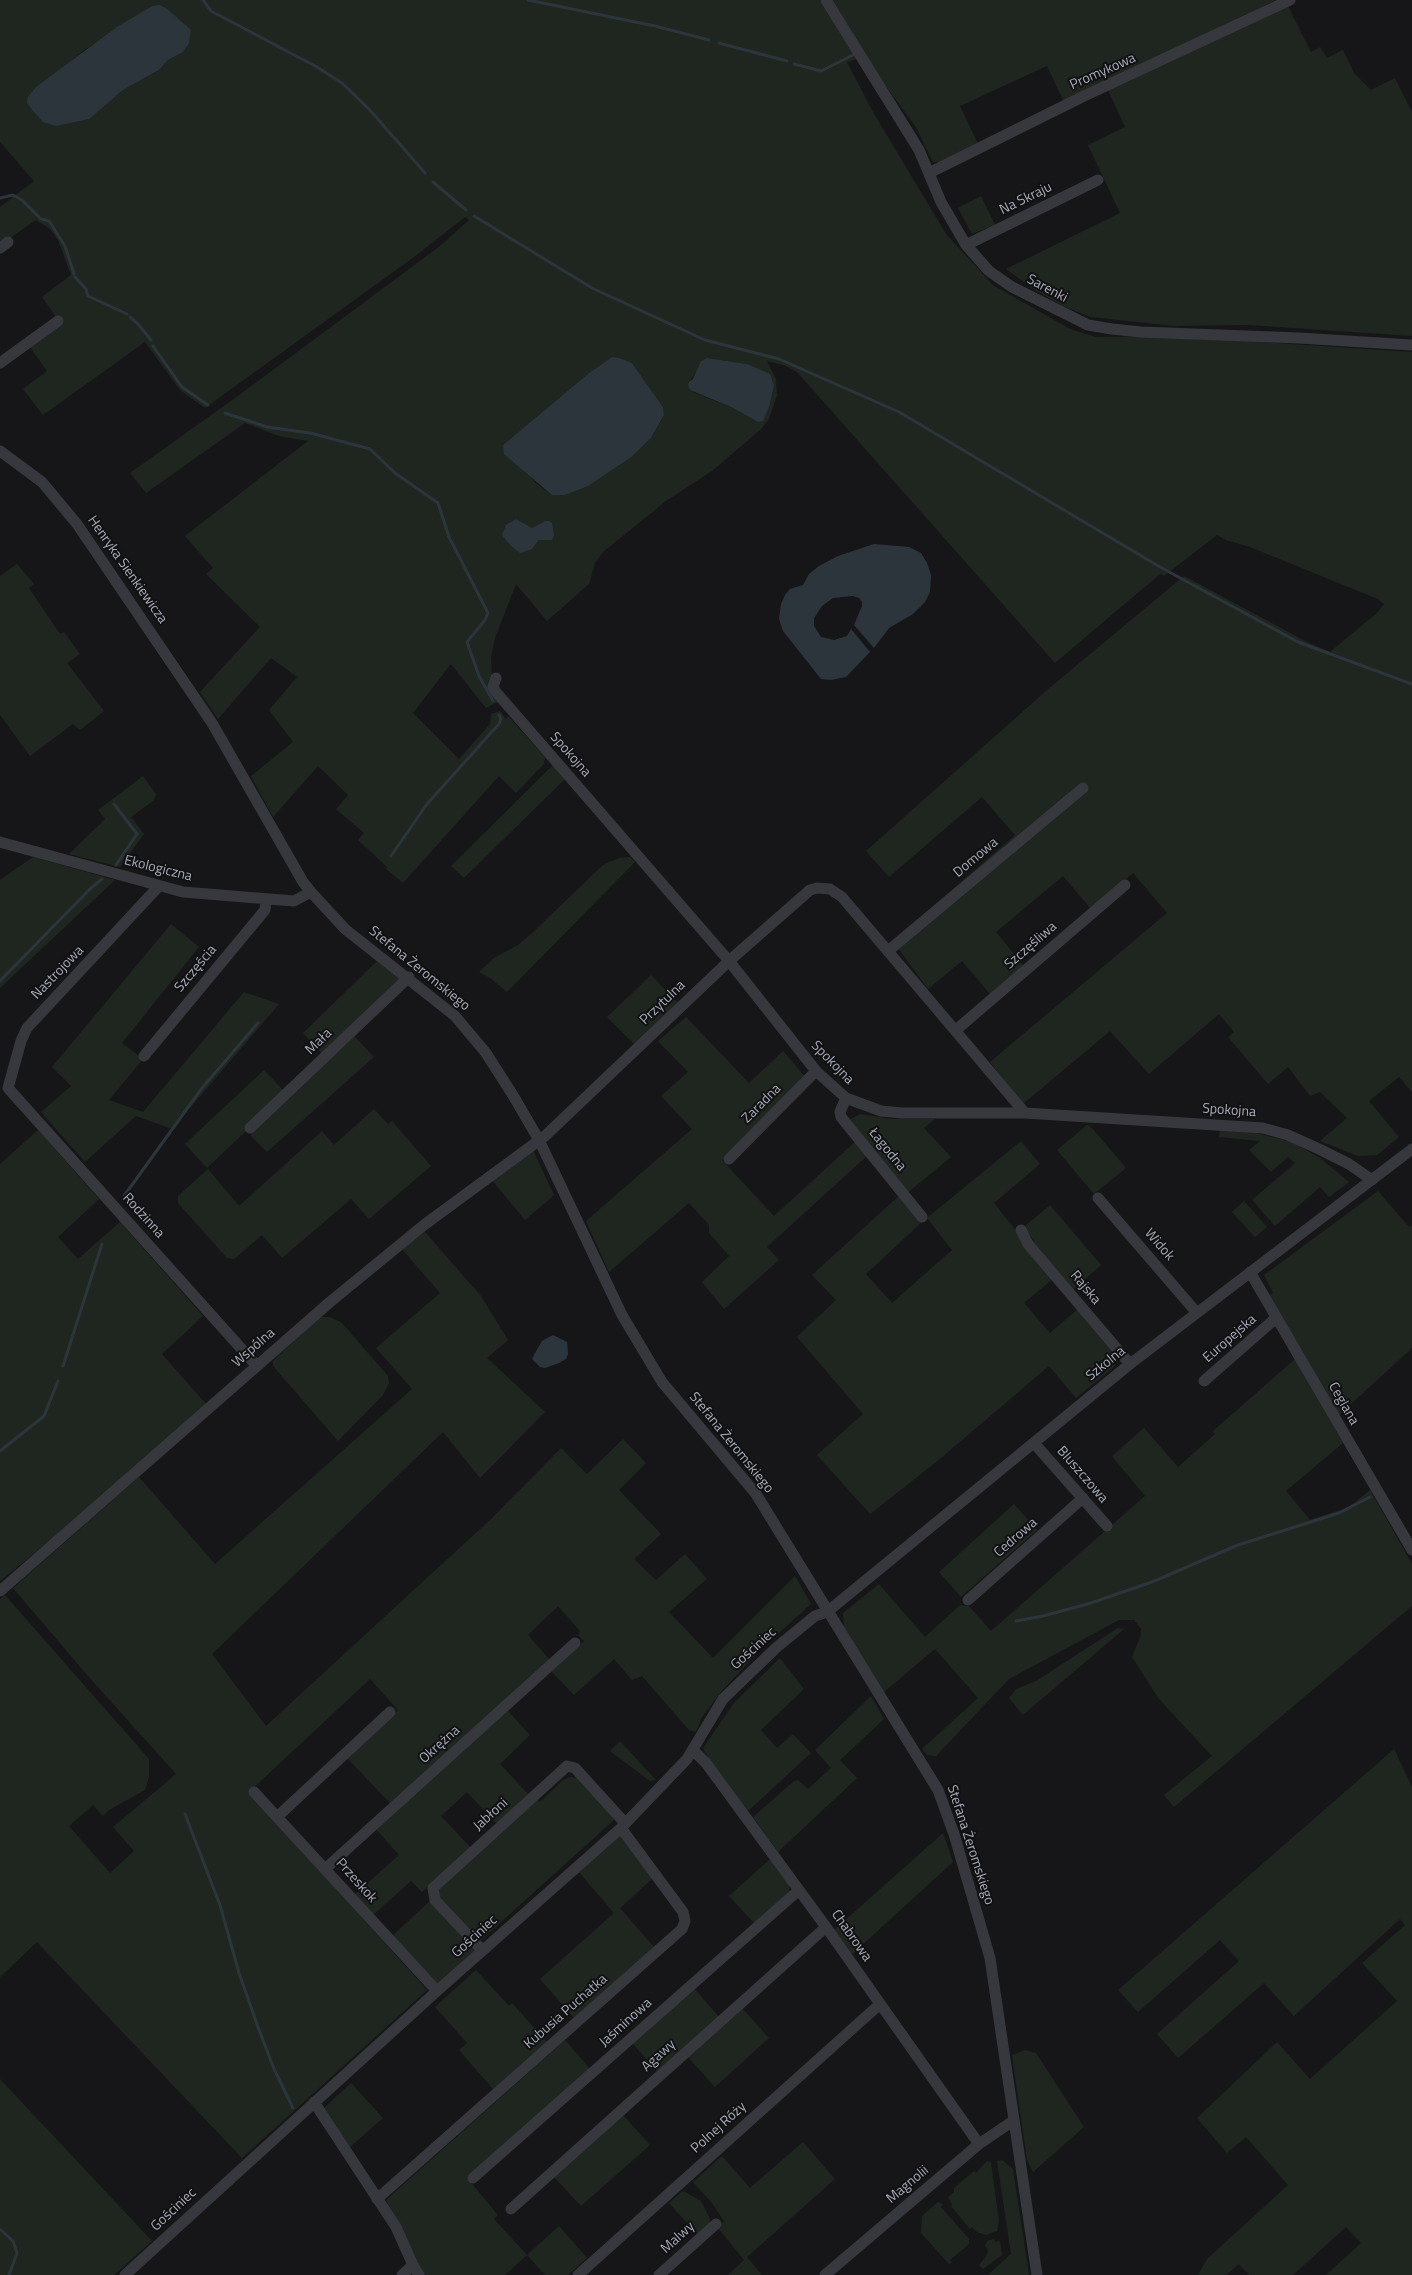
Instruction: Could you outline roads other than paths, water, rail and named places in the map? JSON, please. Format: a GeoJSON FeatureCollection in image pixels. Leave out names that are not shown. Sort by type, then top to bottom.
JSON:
{"type":"FeatureCollection","features":[{"type":"Feature","properties":{"kind":"street","name":"Sarenki"},"geometry":{"type":"LineString","coordinates":[[826,0],[919,150],[941,202],[966,244],[989,271],[1012,287],[1088,325],[1141,332],[1299,338],[1412,345]]}},
{"type":"Feature","properties":{"kind":"street","name":"Promykowa"},"geometry":{"type":"LineString","coordinates":[[929,173],[1084,96],[1290,0]]}},
{"type":"Feature","properties":{"kind":"street","name":"Na Skraju"},"geometry":{"type":"LineString","coordinates":[[966,244],[1098,180]]}},
{"type":"Feature","properties":{"kind":"street"},"geometry":{"type":"LineString","coordinates":[[0,363],[58,321]]}},
{"type":"Feature","properties":{"kind":"street","name":"Henryka Sienkiewicza"},"geometry":{"type":"LineString","coordinates":[[0,451],[42,482],[63,506],[212,722]]}},
{"type":"Feature","properties":{"kind":"street","name":"Spokojna"},"geometry":{"type":"LineString","coordinates":[[496,678],[493,687],[496,692],[729,961],[816,1071],[846,1098],[881,1111],[902,1113],[1025,1113],[1263,1128],[1288,1136],[1328,1153],[1349,1164],[1372,1180]]}},
{"type":"Feature","properties":{"kind":"street","name":"Stefana Żeromskiego"},"geometry":{"type":"LineString","coordinates":[[212,722],[303,882],[311,892],[338,922],[455,1016],[477,1041],[514,1097],[538,1140],[622,1315],[657,1374],[756,1494],[928,1772],[942,1799],[954,1834],[990,1958],[1037,2275]]}},
{"type":"Feature","properties":{"kind":"street","name":"Domowa"},"geometry":{"type":"LineString","coordinates":[[888,951],[1083,788]]}},
{"type":"Feature","properties":{"kind":"street","name":"Ekologiczna"},"geometry":{"type":"LineString","coordinates":[[0,842],[183,892],[294,901],[311,892]]}},
{"type":"Feature","properties":{"kind":"street","name":"Szczęśliwa"},"geometry":{"type":"LineString","coordinates":[[956,1030],[1125,885]]}},
{"type":"Feature","properties":{"kind":"street","name":"Nastrojowa"},"geometry":{"type":"LineString","coordinates":[[4,1088],[27,1028],[159,886]]}},
{"type":"Feature","properties":{"kind":"street","name":"Przytulna"},"geometry":{"type":"LineString","coordinates":[[538,1140],[628,1058],[729,961],[810,890],[823,887],[836,892],[888,951]]}},
{"type":"Feature","properties":{"kind":"street","name":"Szczęścia"},"geometry":{"type":"LineString","coordinates":[[144,1056],[265,910],[266,900]]}},
{"type":"Feature","properties":{"kind":"street"},"geometry":{"type":"LineString","coordinates":[[888,951],[1025,1113]]}},
{"type":"Feature","properties":{"kind":"street","name":"Mała"},"geometry":{"type":"LineString","coordinates":[[250,1128],[408,977]]}},
{"type":"Feature","properties":{"kind":"street","name":"Zaradna"},"geometry":{"type":"LineString","coordinates":[[729,1159],[816,1071]]}},
{"type":"Feature","properties":{"kind":"street","name":"Rodzinna"},"geometry":{"type":"LineString","coordinates":[[4,1088],[256,1365]]}},
{"type":"Feature","properties":{"kind":"street","name":"Łagodna"},"geometry":{"type":"LineString","coordinates":[[846,1098],[840,1112],[842,1117],[922,1217]]}},
{"type":"Feature","properties":{"kind":"street","name":"Wspólna"},"geometry":{"type":"LineString","coordinates":[[0,1591],[256,1365],[424,1225],[538,1140]]}},
{"type":"Feature","properties":{"kind":"street","name":"Szkolna"},"geometry":{"type":"LineString","coordinates":[[828,1612],[1130,1364],[1412,1149]]}},
{"type":"Feature","properties":{"kind":"street","name":"Widok"},"geometry":{"type":"LineString","coordinates":[[1098,1198],[1197,1313]]}},
{"type":"Feature","properties":{"kind":"street","name":"Rajska"},"geometry":{"type":"LineString","coordinates":[[1021,1230],[1028,1244],[1130,1364]]}},
{"type":"Feature","properties":{"kind":"street","name":"Ceglana"},"geometry":{"type":"LineString","coordinates":[[1250,1272],[1412,1550]]}},
{"type":"Feature","properties":{"kind":"street","name":"Europejska"},"geometry":{"type":"LineString","coordinates":[[1204,1382],[1276,1318]]}},
{"type":"Feature","properties":{"kind":"street","name":"Bluszczowa"},"geometry":{"type":"LineString","coordinates":[[1034,1444],[1106,1526]]}},
{"type":"Feature","properties":{"kind":"street","name":"Cedrowa"},"geometry":{"type":"LineString","coordinates":[[968,1600],[1083,1498]]}},
{"type":"Feature","properties":{"kind":"street","name":"Gościniec"},"geometry":{"type":"LineString","coordinates":[[125,2275],[436,1991],[623,1825],[681,1766],[693,1750],[714,1711],[731,1690],[815,1616],[828,1612]]}},
{"type":"Feature","properties":{"kind":"street","name":"Okrężna"},"geometry":{"type":"LineString","coordinates":[[325,1869],[575,1643]]}},
{"type":"Feature","properties":{"kind":"street"},"geometry":{"type":"LineString","coordinates":[[277,1817],[390,1712]]}},
{"type":"Feature","properties":{"kind":"street","name":"Chabrowa"},"geometry":{"type":"LineString","coordinates":[[693,1750],[706,1763],[826,1927],[979,2144]]}},
{"type":"Feature","properties":{"kind":"street","name":"Jabłoni"},"geometry":{"type":"LineString","coordinates":[[482,1950],[435,1900],[433,1888],[567,1766],[575,1768],[623,1825]]}},
{"type":"Feature","properties":{"kind":"street","name":"Przeskok"},"geometry":{"type":"LineString","coordinates":[[254,1792],[436,1991]]}},
{"type":"Feature","properties":{"kind":"street","name":"Kubusia Puchatka"},"geometry":{"type":"LineString","coordinates":[[377,2199],[682,1929],[685,1921],[683,1912],[623,1825]]}},
{"type":"Feature","properties":{"kind":"street","name":"Jaśminowa"},"geometry":{"type":"LineString","coordinates":[[473,2178],[798,1890]]}},
{"type":"Feature","properties":{"kind":"street","name":"Agawy"},"geometry":{"type":"LineString","coordinates":[[511,2209],[826,1927]]}},
{"type":"Feature","properties":{"kind":"street","name":"Polnej Róży"},"geometry":{"type":"LineString","coordinates":[[578,2275],[880,2004]]}},
{"type":"Feature","properties":{"kind":"street"},"geometry":{"type":"LineString","coordinates":[[314,2102],[401,2236],[416,2270],[402,2275]]}},
{"type":"Feature","properties":{"kind":"street","name":"Magnolii"},"geometry":{"type":"LineString","coordinates":[[826,2275],[979,2144],[1014,2121]]}},
{"type":"Feature","properties":{"kind":"street","name":"Malwy"},"geometry":{"type":"LineString","coordinates":[[659,2275],[716,2224]]}},
{"type":"Feature","properties":{"kind":"waterway"},"geometry":{"type":"LineString","coordinates":[[203,0],[211,11],[317,67],[342,83],[369,109],[425,173]]}},
{"type":"Feature","properties":{"kind":"waterway"},"geometry":{"type":"LineString","coordinates":[[528,0],[655,26],[709,40]]}},
{"type":"Feature","properties":{"kind":"waterway"},"geometry":{"type":"LineString","coordinates":[[719,43],[787,61]]}},
{"type":"Feature","properties":{"kind":"waterway"},"geometry":{"type":"LineString","coordinates":[[794,64],[821,71],[855,54]]}},
{"type":"Feature","properties":{"kind":"waterway"},"geometry":{"type":"LineString","coordinates":[[433,182],[466,210]]}},
{"type":"Feature","properties":{"kind":"waterway"},"geometry":{"type":"LineString","coordinates":[[0,198],[13,195],[22,200],[41,219],[49,221],[65,246],[74,274]]}},
{"type":"Feature","properties":{"kind":"waterway"},"geometry":{"type":"LineString","coordinates":[[474,216],[592,288],[705,340],[779,359],[899,412],[1160,567],[1298,642],[1412,684]]}},
{"type":"Feature","properties":{"kind":"waterway"},"geometry":{"type":"LineString","coordinates":[[75,277],[86,289],[88,296],[127,314]]}},
{"type":"Feature","properties":{"kind":"waterway"},"geometry":{"type":"LineString","coordinates":[[130,317],[151,340]]}},
{"type":"Feature","properties":{"kind":"waterway"},"geometry":{"type":"LineString","coordinates":[[153,346],[182,387],[208,405]]}},
{"type":"Feature","properties":{"kind":"waterway"},"geometry":{"type":"LineString","coordinates":[[225,413],[267,427],[310,433],[370,449],[395,473],[438,503],[449,537],[488,613],[485,620],[467,642],[479,676],[493,701]]}},
{"type":"Feature","properties":{"kind":"waterway"},"geometry":{"type":"LineString","coordinates":[[391,856],[427,804],[499,724],[501,719],[499,715]]}},
{"type":"Feature","properties":{"kind":"waterway"},"geometry":{"type":"LineString","coordinates":[[114,804],[137,834],[116,865]]}},
{"type":"Feature","properties":{"kind":"waterway"},"geometry":{"type":"LineString","coordinates":[[0,981],[102,879]]}},
{"type":"Feature","properties":{"kind":"waterway"},"geometry":{"type":"LineString","coordinates":[[124,1196],[202,1088],[258,1023]]}},
{"type":"Feature","properties":{"kind":"waterway"},"geometry":{"type":"LineString","coordinates":[[63,1366],[102,1244]]}},
{"type":"Feature","properties":{"kind":"waterway"},"geometry":{"type":"LineString","coordinates":[[0,1451],[44,1416],[58,1381]]}},
{"type":"Feature","properties":{"kind":"waterway"},"geometry":{"type":"LineString","coordinates":[[1016,1621],[1091,1603],[1152,1582],[1238,1545],[1339,1513],[1370,1497]]}},
{"type":"Feature","properties":{"kind":"waterway"},"geometry":{"type":"LineString","coordinates":[[185,1814],[220,1905],[239,1973],[258,2027],[274,2069],[293,2108]]}},
{"type":"Feature","properties":{"kind":"waterway"},"geometry":{"type":"LineString","coordinates":[[0,2229],[13,2241],[17,2253],[9,2275]]}}]}
